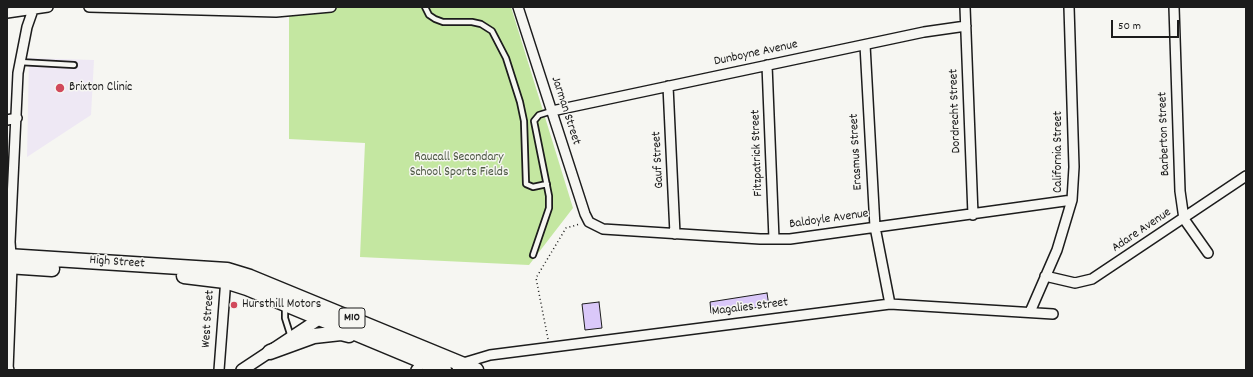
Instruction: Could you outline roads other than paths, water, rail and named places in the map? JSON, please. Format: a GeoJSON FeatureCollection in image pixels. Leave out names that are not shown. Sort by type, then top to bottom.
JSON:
{"type":"FeatureCollection","features":[{"type":"Feature","properties":{"kind":"main road","name":"High Street"},"geometry":{"type":"LineString","coordinates":[[9,261],[226,276]]}},
{"type":"Feature","properties":{"kind":"main road","name":"M10"},"geometry":{"type":"LineString","coordinates":[[226,276],[250,277],[320,318],[423,360],[476,370]]}},
{"type":"Feature","properties":{"kind":"main road","name":"M10"},"geometry":{"type":"LineString","coordinates":[[288,298],[332,310],[444,370]]}},
{"type":"Feature","properties":{"kind":"main road"},"geometry":{"type":"LineString","coordinates":[[270,352],[301,340],[328,333],[341,333],[388,346]]}},
{"type":"Feature","properties":{"kind":"street"},"geometry":{"type":"LineString","coordinates":[[7,13],[48,7]]}},
{"type":"Feature","properties":{"kind":"street"},"geometry":{"type":"LineString","coordinates":[[88,7],[281,12],[331,7]]}},
{"type":"Feature","properties":{"kind":"street","name":"Jarman Street"},"geometry":{"type":"LineString","coordinates":[[518,7],[577,193],[589,222]]}},
{"type":"Feature","properties":{"kind":"street","name":"Dordrecht Street"},"geometry":{"type":"LineString","coordinates":[[965,7],[973,215]]}},
{"type":"Feature","properties":{"kind":"street","name":"California Street"},"geometry":{"type":"LineString","coordinates":[[1030,312],[1057,250],[1072,200],[1074,167],[1069,7]]}},
{"type":"Feature","properties":{"kind":"street","name":"Barberton Street"},"geometry":{"type":"LineString","coordinates":[[1174,7],[1180,191],[1184,218],[1208,253]]}},
{"type":"Feature","properties":{"kind":"street"},"geometry":{"type":"LineString","coordinates":[[8,370],[9,261],[19,62],[27,27],[34,8]]}},
{"type":"Feature","properties":{"kind":"street","name":"Dunboyne Avenue"},"geometry":{"type":"LineString","coordinates":[[552,111],[864,45],[966,26]]}},
{"type":"Feature","properties":{"kind":"street","name":"Erasmus Street"},"geometry":{"type":"LineString","coordinates":[[864,45],[874,227],[890,304]]}},
{"type":"Feature","properties":{"kind":"street","name":"Fitzpatrick Street"},"geometry":{"type":"LineString","coordinates":[[767,65],[774,240]]}},
{"type":"Feature","properties":{"kind":"street","name":"Gauf Street"},"geometry":{"type":"LineString","coordinates":[[668,86],[675,234]]}},
{"type":"Feature","properties":{"kind":"street"},"geometry":{"type":"LineString","coordinates":[[7,120],[17,118]]}},
{"type":"Feature","properties":{"kind":"street","name":"Adare Avenue"},"geometry":{"type":"LineString","coordinates":[[1045,276],[1075,282],[1092,279],[1246,176]]}},
{"type":"Feature","properties":{"kind":"street","name":"Baldoyle Avenue"},"geometry":{"type":"LineString","coordinates":[[589,222],[597,227],[610,230],[774,240],[800,238],[973,215],[1072,200]]}},
{"type":"Feature","properties":{"kind":"street","name":"West Street"},"geometry":{"type":"LineString","coordinates":[[219,370],[226,276]]}},
{"type":"Feature","properties":{"kind":"street","name":"Magalies Street"},"geometry":{"type":"LineString","coordinates":[[459,367],[481,356],[890,304],[1053,314]]}},
{"type":"Feature","properties":{"kind":"street"},"geometry":{"type":"LineString","coordinates":[[242,370],[332,310]]}},
{"type":"Feature","properties":{"kind":"lane"},"geometry":{"type":"LineString","coordinates":[[425,7],[429,15],[443,22],[472,22],[481,24],[492,31],[506,58],[520,102],[524,121],[526,184],[533,187],[547,184]]}},
{"type":"Feature","properties":{"kind":"lane"},"geometry":{"type":"LineString","coordinates":[[19,62],[74,65]]}},
{"type":"Feature","properties":{"kind":"lane"},"geometry":{"type":"LineString","coordinates":[[533,255],[549,208],[547,184],[534,121],[539,115],[552,111]]}},
{"type":"Feature","properties":{"kind":"lane"},"geometry":{"type":"LineString","coordinates":[[288,298],[285,318],[291,337]]}},
{"type":"Feature","properties":{"kind":"place","name":"Brixton Clinic"},"geometry":{"type":"Point","coordinates":[60,88]}},
{"type":"Feature","properties":{"kind":"place","name":"Hursthill Motors"},"geometry":{"type":"Point","coordinates":[234,305]}},
{"type":"Feature","properties":{"kind":"park label","name":"Raucall Secondary School Sports Fields"},"geometry":{"type":"Point","coordinates":[459,166]}}]}
